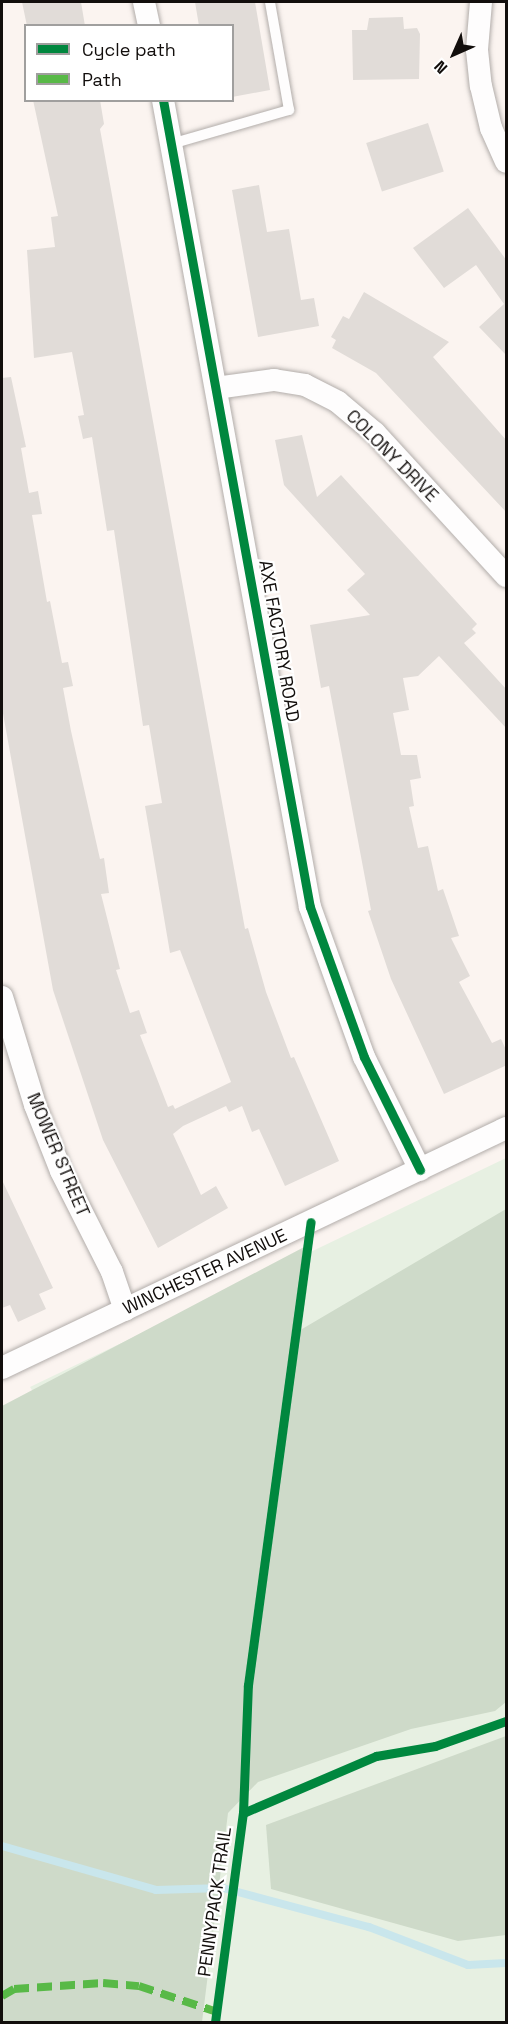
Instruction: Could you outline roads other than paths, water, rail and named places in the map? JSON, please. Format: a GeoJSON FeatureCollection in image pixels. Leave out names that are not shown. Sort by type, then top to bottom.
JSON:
{"type":"FeatureCollection","features":[{"type":"Feature","properties":{"kind":"street"},"geometry":{"type":"LineString","coordinates":[[144,2],[149,24]]}},
{"type":"Feature","properties":{"kind":"street"},"geometry":{"type":"LineString","coordinates":[[480,2],[477,50],[481,86],[491,128],[507,162]]}},
{"type":"Feature","properties":{"kind":"street","name":"AXE FACTORY ROAD"},"geometry":{"type":"LineString","coordinates":[[163,102],[310,907],[364,1057],[420,1170]]}},
{"type":"Feature","properties":{"kind":"street","name":"COLONY DRIVE"},"geometry":{"type":"LineString","coordinates":[[216,388],[274,380],[305,385],[338,402],[375,433],[507,576]]}},
{"type":"Feature","properties":{"kind":"street","name":"MOWER STREET"},"geometry":{"type":"LineString","coordinates":[[2,997],[43,1127],[111,1272],[125,1310]]}},
{"type":"Feature","properties":{"kind":"street","name":"WINCHESTER AVENUE"},"geometry":{"type":"LineString","coordinates":[[2,1368],[507,1128]]}},
{"type":"Feature","properties":{"kind":"lane"},"geometry":{"type":"LineString","coordinates":[[171,144],[289,110],[270,2]]}},
{"type":"Feature","properties":{"kind":"waterway"},"geometry":{"type":"LineString","coordinates":[[2,1846],[156,1890],[223,1888],[369,1927],[468,1965],[506,1963]]}}]}
